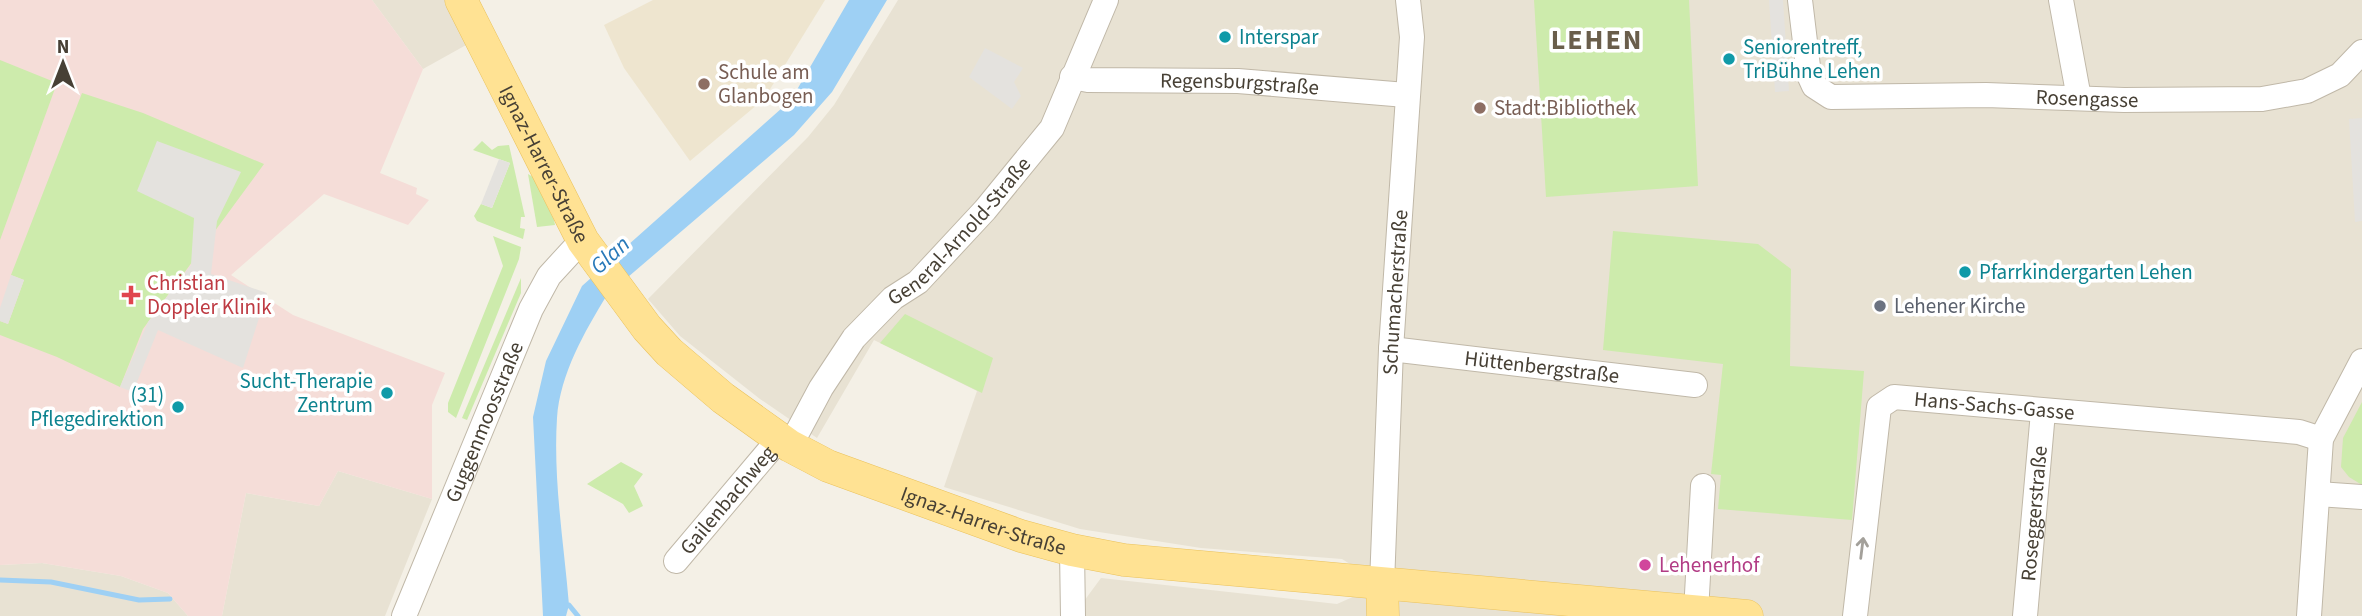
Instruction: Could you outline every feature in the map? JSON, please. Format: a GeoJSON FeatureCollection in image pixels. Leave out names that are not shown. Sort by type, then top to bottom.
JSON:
{"type":"FeatureCollection","features":[{"type":"Feature","properties":{"kind":"main road","name":"Ignaz-Harrer-Straße"},"geometry":{"type":"LineString","coordinates":[[461,0],[588,248],[624,300],[669,352],[723,398],[784,442],[828,466],[1072,550],[1124,560],[1747,616]]}},
{"type":"Feature","properties":{"kind":"main road"},"geometry":{"type":"LineString","coordinates":[[1382,584],[1383,616]]}},
{"type":"Feature","properties":{"kind":"street","name":"General-Arnold-Straße"},"geometry":{"type":"LineString","coordinates":[[784,442],[854,338],[893,298],[918,282],[985,210],[1052,128],[1106,0]]}},
{"type":"Feature","properties":{"kind":"street","name":"Schumacherstraße"},"geometry":{"type":"LineString","coordinates":[[1382,584],[1391,349],[1412,37],[1408,0]]}},
{"type":"Feature","properties":{"kind":"street","name":"Rosengasse"},"geometry":{"type":"LineString","coordinates":[[1800,0],[1809,75],[1814,86],[1831,97],[1986,94],[2079,98],[2262,99],[2307,91],[2340,75],[2362,52]]}},
{"type":"Feature","properties":{"kind":"street"},"geometry":{"type":"LineString","coordinates":[[2061,0],[2079,98]]}},
{"type":"Feature","properties":{"kind":"street","name":"Regensburgstraße"},"geometry":{"type":"LineString","coordinates":[[1072,77],[1088,80],[1238,81],[1406,95]]}},
{"type":"Feature","properties":{"kind":"street","name":"Guggenmoosstraße"},"geometry":{"type":"LineString","coordinates":[[404,616],[531,309],[549,276],[588,248]]}},
{"type":"Feature","properties":{"kind":"street","name":"Hüttenbergstraße"},"geometry":{"type":"LineString","coordinates":[[1391,349],[1695,385]]}},
{"type":"Feature","properties":{"kind":"street"},"geometry":{"type":"LineString","coordinates":[[2309,616],[2321,439],[2362,361]]}},
{"type":"Feature","properties":{"kind":"street","name":"Hans-Sachs-Gasse"},"geometry":{"type":"LineString","coordinates":[[1855,616],[1879,407],[1894,397],[2043,412],[2299,432],[2321,439]]}},
{"type":"Feature","properties":{"kind":"street","name":"Roseggerstraße"},"geometry":{"type":"LineString","coordinates":[[2025,616],[2043,412]]}},
{"type":"Feature","properties":{"kind":"street","name":"Gailenbachweg"},"geometry":{"type":"LineString","coordinates":[[676,561],[784,442]]}},
{"type":"Feature","properties":{"kind":"street"},"geometry":{"type":"LineString","coordinates":[[1696,611],[1703,486]]}},
{"type":"Feature","properties":{"kind":"street"},"geometry":{"type":"LineString","coordinates":[[2318,494],[2362,497]]}},
{"type":"Feature","properties":{"kind":"street"},"geometry":{"type":"LineString","coordinates":[[1072,550],[1073,616]]}},
{"type":"Feature","properties":{"kind":"shaded area","name":"Christian Doppler Klinik"},"geometry":{"type":"Polygon","coordinates":[[[0,0],[372,0],[423,69],[380,173],[417,188],[416,194],[429,200],[408,225],[324,194],[231,275],[293,315],[445,373],[432,405],[432,499],[338,471],[319,506],[246,493],[222,616],[188,616],[168,593],[121,576],[42,563],[0,565],[0,0]]]}},
{"type":"Feature","properties":{"kind":"shaded area"},"geometry":{"type":"Polygon","coordinates":[[[372,0],[478,0],[493,30],[423,69],[372,0]]]}},
{"type":"Feature","properties":{"kind":"shaded area","name":"Schule am Glanbogen"},"geometry":{"type":"Polygon","coordinates":[[[653,0],[825,0],[764,99],[690,161],[624,68],[604,25],[653,0]]]}},
{"type":"Feature","properties":{"kind":"shaded area"},"geometry":{"type":"Polygon","coordinates":[[[898,0],[2362,0],[2362,616],[1073,616],[1101,578],[1337,604],[1382,584],[1342,559],[1201,548],[1080,529],[944,487],[977,391],[874,340],[817,438],[760,399],[680,336],[648,299],[808,137],[834,105],[898,0]]]}},
{"type":"Feature","properties":{"kind":"shaded area"},"geometry":{"type":"Polygon","coordinates":[[[1769,0],[1783,0],[1789,91],[1775,92],[1769,0]]]}},
{"type":"Feature","properties":{"kind":"shaded area"},"geometry":{"type":"Polygon","coordinates":[[[985,48],[1023,68],[1014,82],[1021,96],[1012,109],[969,77],[985,48]]]}},
{"type":"Feature","properties":{"kind":"shaded area"},"geometry":{"type":"Polygon","coordinates":[[[2362,118],[2362,221],[2355,222],[2349,119],[2362,118]]]}},
{"type":"Feature","properties":{"kind":"shaded area"},"geometry":{"type":"Polygon","coordinates":[[[157,141],[241,172],[217,221],[211,274],[267,293],[243,368],[158,330],[133,392],[120,387],[148,322],[191,265],[194,218],[137,191],[157,141]]]}},
{"type":"Feature","properties":{"kind":"shaded area"},"geometry":{"type":"Polygon","coordinates":[[[499,159],[510,163],[492,208],[481,204],[499,159]]]}},
{"type":"Feature","properties":{"kind":"shaded area"},"geometry":{"type":"Polygon","coordinates":[[[11,275],[24,280],[8,324],[0,321],[0,308],[11,275]]]}},
{"type":"Feature","properties":{"kind":"shaded area"},"geometry":{"type":"Polygon","coordinates":[[[338,471],[432,499],[385,616],[222,616],[246,493],[319,506],[338,471]]]}},
{"type":"Feature","properties":{"kind":"shaded area"},"geometry":{"type":"Polygon","coordinates":[[[42,563],[121,576],[168,593],[188,616],[0,616],[0,565],[42,563]]]}},
{"type":"Feature","properties":{"kind":"green space"},"geometry":{"type":"Polygon","coordinates":[[[1534,0],[1689,0],[1698,186],[1546,197],[1534,0]]]}},
{"type":"Feature","properties":{"kind":"green space"},"geometry":{"type":"Polygon","coordinates":[[[0,60],[57,83],[0,240],[0,60]]]}},
{"type":"Feature","properties":{"kind":"green space"},"geometry":{"type":"Polygon","coordinates":[[[82,93],[143,113],[264,164],[143,329],[120,387],[57,357],[0,335],[0,321],[8,324],[24,280],[11,275],[82,93]]]}},
{"type":"Feature","properties":{"kind":"green space"},"geometry":{"type":"Polygon","coordinates":[[[482,141],[492,150],[498,146],[509,145],[525,217],[521,217],[520,228],[525,229],[523,239],[477,221],[474,216],[481,204],[492,208],[510,163],[473,150],[482,141]]]}},
{"type":"Feature","properties":{"kind":"green space"},"geometry":{"type":"Polygon","coordinates":[[[528,174],[533,177],[555,225],[537,227],[528,174]]]}},
{"type":"Feature","properties":{"kind":"green space"},"geometry":{"type":"Polygon","coordinates":[[[1613,231],[1758,244],[1791,269],[1790,366],[1864,371],[1852,520],[1718,509],[1721,475],[1711,474],[1723,364],[1603,350],[1613,231]]]}},
{"type":"Feature","properties":{"kind":"green space"},"geometry":{"type":"Polygon","coordinates":[[[493,236],[521,247],[519,259],[456,418],[448,412],[448,403],[503,266],[493,236]]]}},
{"type":"Feature","properties":{"kind":"green space"},"geometry":{"type":"Polygon","coordinates":[[[521,278],[521,293],[467,420],[462,418],[521,278]]]}},
{"type":"Feature","properties":{"kind":"green space"},"geometry":{"type":"Polygon","coordinates":[[[905,314],[993,358],[982,393],[880,343],[905,314]]]}},
{"type":"Feature","properties":{"kind":"green space"},"geometry":{"type":"Polygon","coordinates":[[[2362,402],[2362,485],[2349,477],[2341,467],[2343,438],[2362,402]]]}},
{"type":"Feature","properties":{"kind":"green space"},"geometry":{"type":"Polygon","coordinates":[[[621,462],[643,474],[634,486],[643,506],[629,513],[623,504],[587,484],[621,462]]]}},
{"type":"Feature","properties":{"kind":"water"},"geometry":{"type":"Polygon","coordinates":[[[849,0],[887,0],[832,92],[794,135],[607,295],[582,338],[563,385],[557,418],[558,488],[569,605],[566,616],[543,616],[533,417],[546,361],[582,286],[791,100],[849,0]]]}},
{"type":"Feature","properties":{"kind":"waterway"},"geometry":{"type":"LineString","coordinates":[[0,580],[51,582],[139,600],[170,599]]}},
{"type":"Feature","properties":{"kind":"waterway"},"geometry":{"type":"LineString","coordinates":[[565,607],[569,605],[578,616]]}},
{"type":"Feature","properties":{"kind":"place","name":"Interspar"},"geometry":{"type":"Point","coordinates":[1225,37]}},
{"type":"Feature","properties":{"kind":"place","name":"Seniorentreff, TriBühne Lehen"},"geometry":{"type":"Point","coordinates":[1729,59]}},
{"type":"Feature","properties":{"kind":"place","name":"Schule am Glanbogen"},"geometry":{"type":"Point","coordinates":[704,84]}},
{"type":"Feature","properties":{"kind":"place","name":"Stadt:Bibliothek"},"geometry":{"type":"Point","coordinates":[1480,108]}},
{"type":"Feature","properties":{"kind":"place","name":"Pfarrkindergarten Lehen"},"geometry":{"type":"Point","coordinates":[1965,272]}},
{"type":"Feature","properties":{"kind":"place","name":"Christian Doppler Klinik"},"geometry":{"type":"Point","coordinates":[131,295]}},
{"type":"Feature","properties":{"kind":"place","name":"Lehener Kirche"},"geometry":{"type":"Point","coordinates":[1880,306]}},
{"type":"Feature","properties":{"kind":"place","name":"Sucht-Therapie Zentrum"},"geometry":{"type":"Point","coordinates":[387,393]}},
{"type":"Feature","properties":{"kind":"place","name":"(31) Pflegedirektion"},"geometry":{"type":"Point","coordinates":[178,407]}},
{"type":"Feature","properties":{"kind":"place","name":"Lehenerhof"},"geometry":{"type":"Point","coordinates":[1645,565]}},
{"type":"Feature","properties":{"kind":"district","name":"LEHEN"},"geometry":{"type":"Point","coordinates":[1597,40]}},
{"type":"Feature","properties":{"kind":"water label","name":"Glan"},"geometry":{"type":"Point","coordinates":[610,255]}}]}
